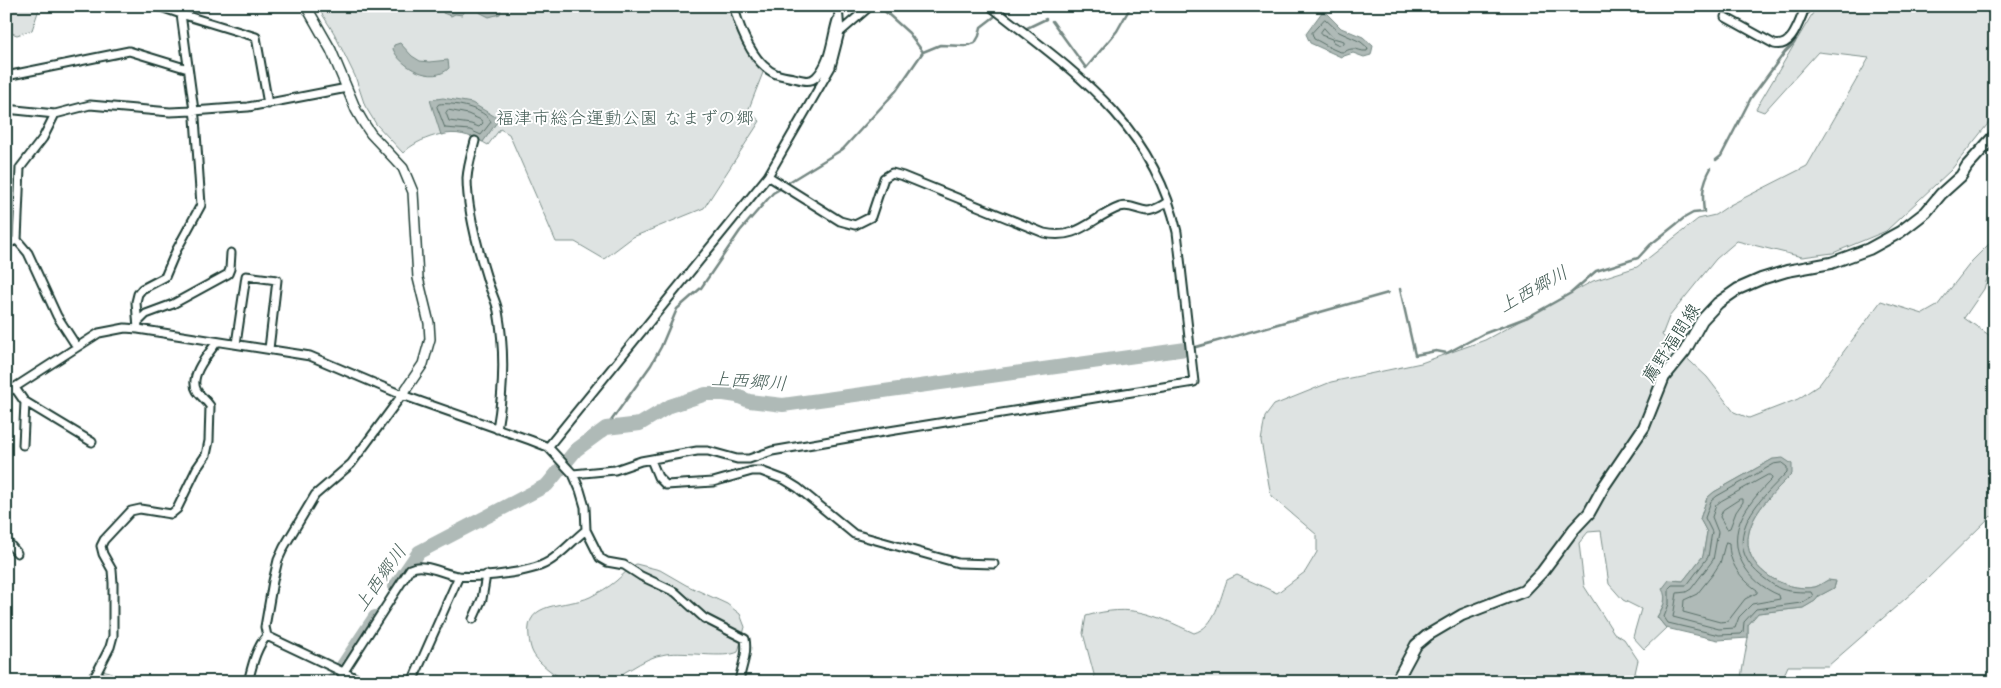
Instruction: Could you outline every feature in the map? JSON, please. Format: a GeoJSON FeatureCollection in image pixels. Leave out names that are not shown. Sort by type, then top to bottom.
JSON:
{"type":"FeatureCollection","features":[{"type":"Feature","properties":{"kind":"main road","name":"薦野福間線"},"geometry":{"type":"LineString","coordinates":[[1396,682],[1416,645],[1428,635],[1462,615],[1524,591],[1542,572],[1574,529],[1589,513],[1613,471],[1644,427],[1664,377],[1685,351],[1702,320],[1727,295],[1760,279],[1787,271],[1831,263],[1869,248],[1900,232],[1926,212],[1941,194],[1961,176],[1967,166],[1995,135]]}},
{"type":"Feature","properties":{"kind":"street"},"geometry":{"type":"LineString","coordinates":[[158,6],[256,37],[268,104]]}},
{"type":"Feature","properties":{"kind":"street"},"geometry":{"type":"LineString","coordinates":[[267,636],[265,627],[273,581],[278,560],[284,547],[316,495],[351,464],[402,395],[423,364],[430,339],[418,278],[413,192],[403,168],[371,134],[363,122],[331,50],[306,6]]}},
{"type":"Feature","properties":{"kind":"street"},"geometry":{"type":"LineString","coordinates":[[728,6],[734,8],[744,38],[770,70],[777,74],[806,81],[813,79],[823,67],[829,54],[839,15]]}},
{"type":"Feature","properties":{"kind":"street"},"geometry":{"type":"LineString","coordinates":[[548,447],[768,176],[826,79],[835,57],[840,32],[838,6]]}},
{"type":"Feature","properties":{"kind":"street"},"geometry":{"type":"LineString","coordinates":[[840,32],[870,6]]}},
{"type":"Feature","properties":{"kind":"street"},"geometry":{"type":"LineString","coordinates":[[572,473],[615,470],[651,460],[697,451],[708,451],[737,459],[749,459],[772,451],[1194,382],[1177,232],[1158,177],[1142,148],[1118,114],[1078,74],[990,6]]}},
{"type":"Feature","properties":{"kind":"street"},"geometry":{"type":"LineString","coordinates":[[1725,17],[1780,46],[1785,44],[1791,37],[1806,6]]}},
{"type":"Feature","properties":{"kind":"street"},"geometry":{"type":"LineString","coordinates":[[138,329],[139,321],[136,302],[138,294],[142,289],[164,277],[201,205],[193,111],[181,14]]}},
{"type":"Feature","properties":{"kind":"street"},"geometry":{"type":"LineString","coordinates":[[6,76],[129,51],[188,69]]}},
{"type":"Feature","properties":{"kind":"street"},"geometry":{"type":"LineString","coordinates":[[6,110],[55,114],[90,105],[170,112],[193,111],[248,107],[347,88]]}},
{"type":"Feature","properties":{"kind":"street"},"geometry":{"type":"LineString","coordinates":[[55,114],[43,138],[20,168],[17,240],[28,253],[57,316],[77,347]]}},
{"type":"Feature","properties":{"kind":"street"},"geometry":{"type":"LineString","coordinates":[[475,141],[468,169],[468,190],[474,226],[488,284],[498,311],[503,357],[502,400],[497,428]]}},
{"type":"Feature","properties":{"kind":"street"},"geometry":{"type":"LineString","coordinates":[[768,176],[840,221],[856,225],[871,217],[884,178],[892,173],[1054,236],[1070,234],[1118,208],[1132,206],[1145,211],[1168,202]]}},
{"type":"Feature","properties":{"kind":"street"},"geometry":{"type":"LineString","coordinates":[[6,244],[17,240]]}},
{"type":"Feature","properties":{"kind":"street"},"geometry":{"type":"LineString","coordinates":[[139,321],[146,314],[173,304],[228,274],[231,253]]}},
{"type":"Feature","properties":{"kind":"street"},"geometry":{"type":"LineString","coordinates":[[236,344],[246,276],[278,280],[268,349]]}},
{"type":"Feature","properties":{"kind":"street"},"geometry":{"type":"LineString","coordinates":[[6,393],[77,347],[106,331],[125,328],[138,329],[310,356],[402,395],[548,447],[572,473],[580,490],[585,507],[586,530],[600,558],[607,562],[624,565],[641,576],[675,592],[704,618],[745,639],[745,659],[739,682]]}},
{"type":"Feature","properties":{"kind":"street"},"geometry":{"type":"LineString","coordinates":[[92,682],[110,647],[113,636],[112,570],[103,554],[102,546],[104,540],[131,511],[140,509],[171,514],[176,509],[206,455],[210,441],[210,406],[197,390],[195,384],[197,372],[217,342]]}},
{"type":"Feature","properties":{"kind":"street"},"geometry":{"type":"LineString","coordinates":[[15,388],[25,402],[92,442]]}},
{"type":"Feature","properties":{"kind":"street"},"geometry":{"type":"LineString","coordinates":[[23,445],[25,402]]}},
{"type":"Feature","properties":{"kind":"street"},"geometry":{"type":"LineString","coordinates":[[651,460],[658,477],[666,485],[713,482],[752,471],[761,471],[785,480],[798,488],[854,534],[958,563],[994,564]]}},
{"type":"Feature","properties":{"kind":"street"},"geometry":{"type":"LineString","coordinates":[[340,682],[343,673],[410,569],[418,566],[459,576],[486,575],[532,569],[549,562],[586,530]]}},
{"type":"Feature","properties":{"kind":"street"},"geometry":{"type":"LineString","coordinates":[[6,540],[17,553]]}},
{"type":"Feature","properties":{"kind":"street"},"geometry":{"type":"LineString","coordinates":[[473,619],[482,599],[486,575]]}},
{"type":"Feature","properties":{"kind":"street"},"geometry":{"type":"LineString","coordinates":[[412,682],[459,576]]}},
{"type":"Feature","properties":{"kind":"street"},"geometry":{"type":"LineString","coordinates":[[267,636],[364,682]]}},
{"type":"Feature","properties":{"kind":"street"},"geometry":{"type":"LineString","coordinates":[[248,682],[258,650],[262,641],[267,636]]}},
{"type":"Feature","properties":{"kind":"street"},"geometry":{"type":"LineString","coordinates":[[96,674],[109,682]]}},
{"type":"Feature","properties":{"kind":"green space"},"geometry":{"type":"Polygon","coordinates":[[[6,6],[40,6],[32,30],[17,35],[6,31],[6,6]]]}},
{"type":"Feature","properties":{"kind":"green space","name":"福津市総合運動公園 なまずの郷"},"geometry":{"type":"Polygon","coordinates":[[[317,6],[721,6],[730,9],[740,36],[764,70],[748,111],[760,121],[704,208],[633,237],[604,259],[575,242],[556,242],[509,134],[500,129],[488,145],[470,135],[453,133],[426,139],[403,153],[376,124],[365,106],[355,76],[334,33],[317,6]]]}},
{"type":"Feature","properties":{"kind":"green space"},"geometry":{"type":"Polygon","coordinates":[[[1817,6],[1995,6],[1995,115],[1951,170],[1886,231],[1833,253],[1802,257],[1737,241],[1716,259],[1669,317],[1662,335],[1707,377],[1734,412],[1749,418],[1798,399],[1819,385],[1881,301],[1923,314],[1937,306],[1972,261],[1995,238],[1995,252],[1984,289],[1964,318],[1995,339],[1995,520],[1991,516],[1921,585],[1828,666],[1788,666],[1781,682],[1729,682],[1741,677],[1748,638],[1748,625],[1758,613],[1803,608],[1834,588],[1836,582],[1828,580],[1815,587],[1790,586],[1767,575],[1751,556],[1748,545],[1749,532],[1756,516],[1766,501],[1792,474],[1773,459],[1714,492],[1707,498],[1700,519],[1707,532],[1703,556],[1683,581],[1675,580],[1665,594],[1664,604],[1657,617],[1666,628],[1644,649],[1633,637],[1641,609],[1623,600],[1609,584],[1601,531],[1588,532],[1579,543],[1584,586],[1614,633],[1624,639],[1638,660],[1633,682],[1096,682],[1083,633],[1086,616],[1117,610],[1142,612],[1166,620],[1194,633],[1201,630],[1212,619],[1227,580],[1237,575],[1277,593],[1305,572],[1317,552],[1317,535],[1271,496],[1261,441],[1265,417],[1274,405],[1331,382],[1421,363],[1485,340],[1593,281],[1637,267],[1698,219],[1715,215],[1730,205],[1807,166],[1869,58],[1818,52],[1764,112],[1756,109],[1817,6]]]}},
{"type":"Feature","properties":{"kind":"green space"},"geometry":{"type":"Polygon","coordinates":[[[636,564],[660,570],[686,585],[727,604],[740,614],[745,627],[738,652],[724,655],[666,654],[648,659],[615,677],[597,682],[572,681],[552,672],[533,653],[529,637],[529,625],[533,616],[549,607],[590,597],[610,586],[636,564]]]}},
{"type":"Feature","properties":{"kind":"green space"},"geometry":{"type":"Polygon","coordinates":[[[99,669],[110,672],[124,682],[77,682],[93,670],[99,669]]]}},
{"type":"Feature","properties":{"kind":"water"},"geometry":{"type":"Polygon","coordinates":[[[441,6],[449,6],[451,8],[457,6],[498,6],[501,10],[500,14],[489,17],[477,11],[465,11],[462,15],[455,14],[451,16],[443,13],[441,6]]]}},
{"type":"Feature","properties":{"kind":"water"},"geometry":{"type":"Polygon","coordinates":[[[1322,12],[1326,13],[1341,28],[1363,37],[1373,46],[1371,55],[1364,57],[1353,53],[1341,57],[1310,43],[1306,34],[1322,12]]]}},
{"type":"Feature","properties":{"kind":"water"},"geometry":{"type":"Polygon","coordinates":[[[400,43],[412,56],[420,61],[448,60],[449,68],[442,73],[434,75],[418,72],[402,62],[397,56],[393,49],[394,45],[400,43]]]}},
{"type":"Feature","properties":{"kind":"water"},"geometry":{"type":"Polygon","coordinates":[[[443,98],[472,103],[499,119],[483,142],[462,134],[441,135],[430,100],[443,98]]]}},
{"type":"Feature","properties":{"kind":"water"},"geometry":{"type":"Polygon","coordinates":[[[1783,458],[1792,464],[1792,474],[1766,501],[1752,524],[1748,545],[1751,556],[1767,575],[1790,586],[1815,587],[1828,580],[1836,581],[1834,588],[1803,608],[1758,613],[1748,625],[1748,638],[1718,640],[1666,628],[1657,617],[1665,600],[1662,589],[1669,580],[1683,581],[1703,556],[1707,532],[1700,519],[1707,498],[1714,492],[1773,459],[1783,458]]]}},
{"type":"Feature","properties":{"kind":"waterway"},"geometry":{"type":"LineString","coordinates":[[879,6],[909,33],[923,52]]}},
{"type":"Feature","properties":{"kind":"waterway"},"geometry":{"type":"LineString","coordinates":[[1008,6],[1002,10],[1025,29],[1046,19]]}},
{"type":"Feature","properties":{"kind":"waterway"},"geometry":{"type":"LineString","coordinates":[[1052,21],[1086,68],[1117,31],[1131,6]]}},
{"type":"Feature","properties":{"kind":"waterway","name":"上西郷川"},"geometry":{"type":"LineString","coordinates":[[1716,160],[1721,156],[1751,98],[1785,52],[1794,43],[1811,6]]}},
{"type":"Feature","properties":{"kind":"waterway"},"geometry":{"type":"LineString","coordinates":[[789,182],[843,149],[896,91],[923,52],[940,45],[965,46],[975,43],[981,27],[994,17]]}},
{"type":"Feature","properties":{"kind":"waterway","name":"上西郷川"},"geometry":{"type":"LineString","coordinates":[[1400,289],[1415,355],[1436,351],[1447,353],[1483,334],[1528,317],[1571,293],[1596,271],[1638,258],[1650,245],[1684,218],[1693,213],[1704,212],[1703,190],[1711,168]]}},
{"type":"Feature","properties":{"kind":"waterway"},"geometry":{"type":"LineString","coordinates":[[606,428],[651,365],[677,309],[701,288],[740,231],[773,193],[780,189]]}},
{"type":"Feature","properties":{"kind":"waterway","name":"上西郷川"},"geometry":{"type":"LineString","coordinates":[[1196,347],[1388,293]]}},
{"type":"Feature","properties":{"kind":"waterway","name":"上西郷川"},"geometry":{"type":"LineString","coordinates":[[395,587],[419,552],[547,485],[576,450],[606,428],[640,424],[670,406],[706,394],[724,394],[737,396],[749,401],[783,405],[1186,349]]}},
{"type":"Feature","properties":{"kind":"waterway","name":"上西郷川"},"geometry":{"type":"LineString","coordinates":[[332,682],[375,617]]}}]}
